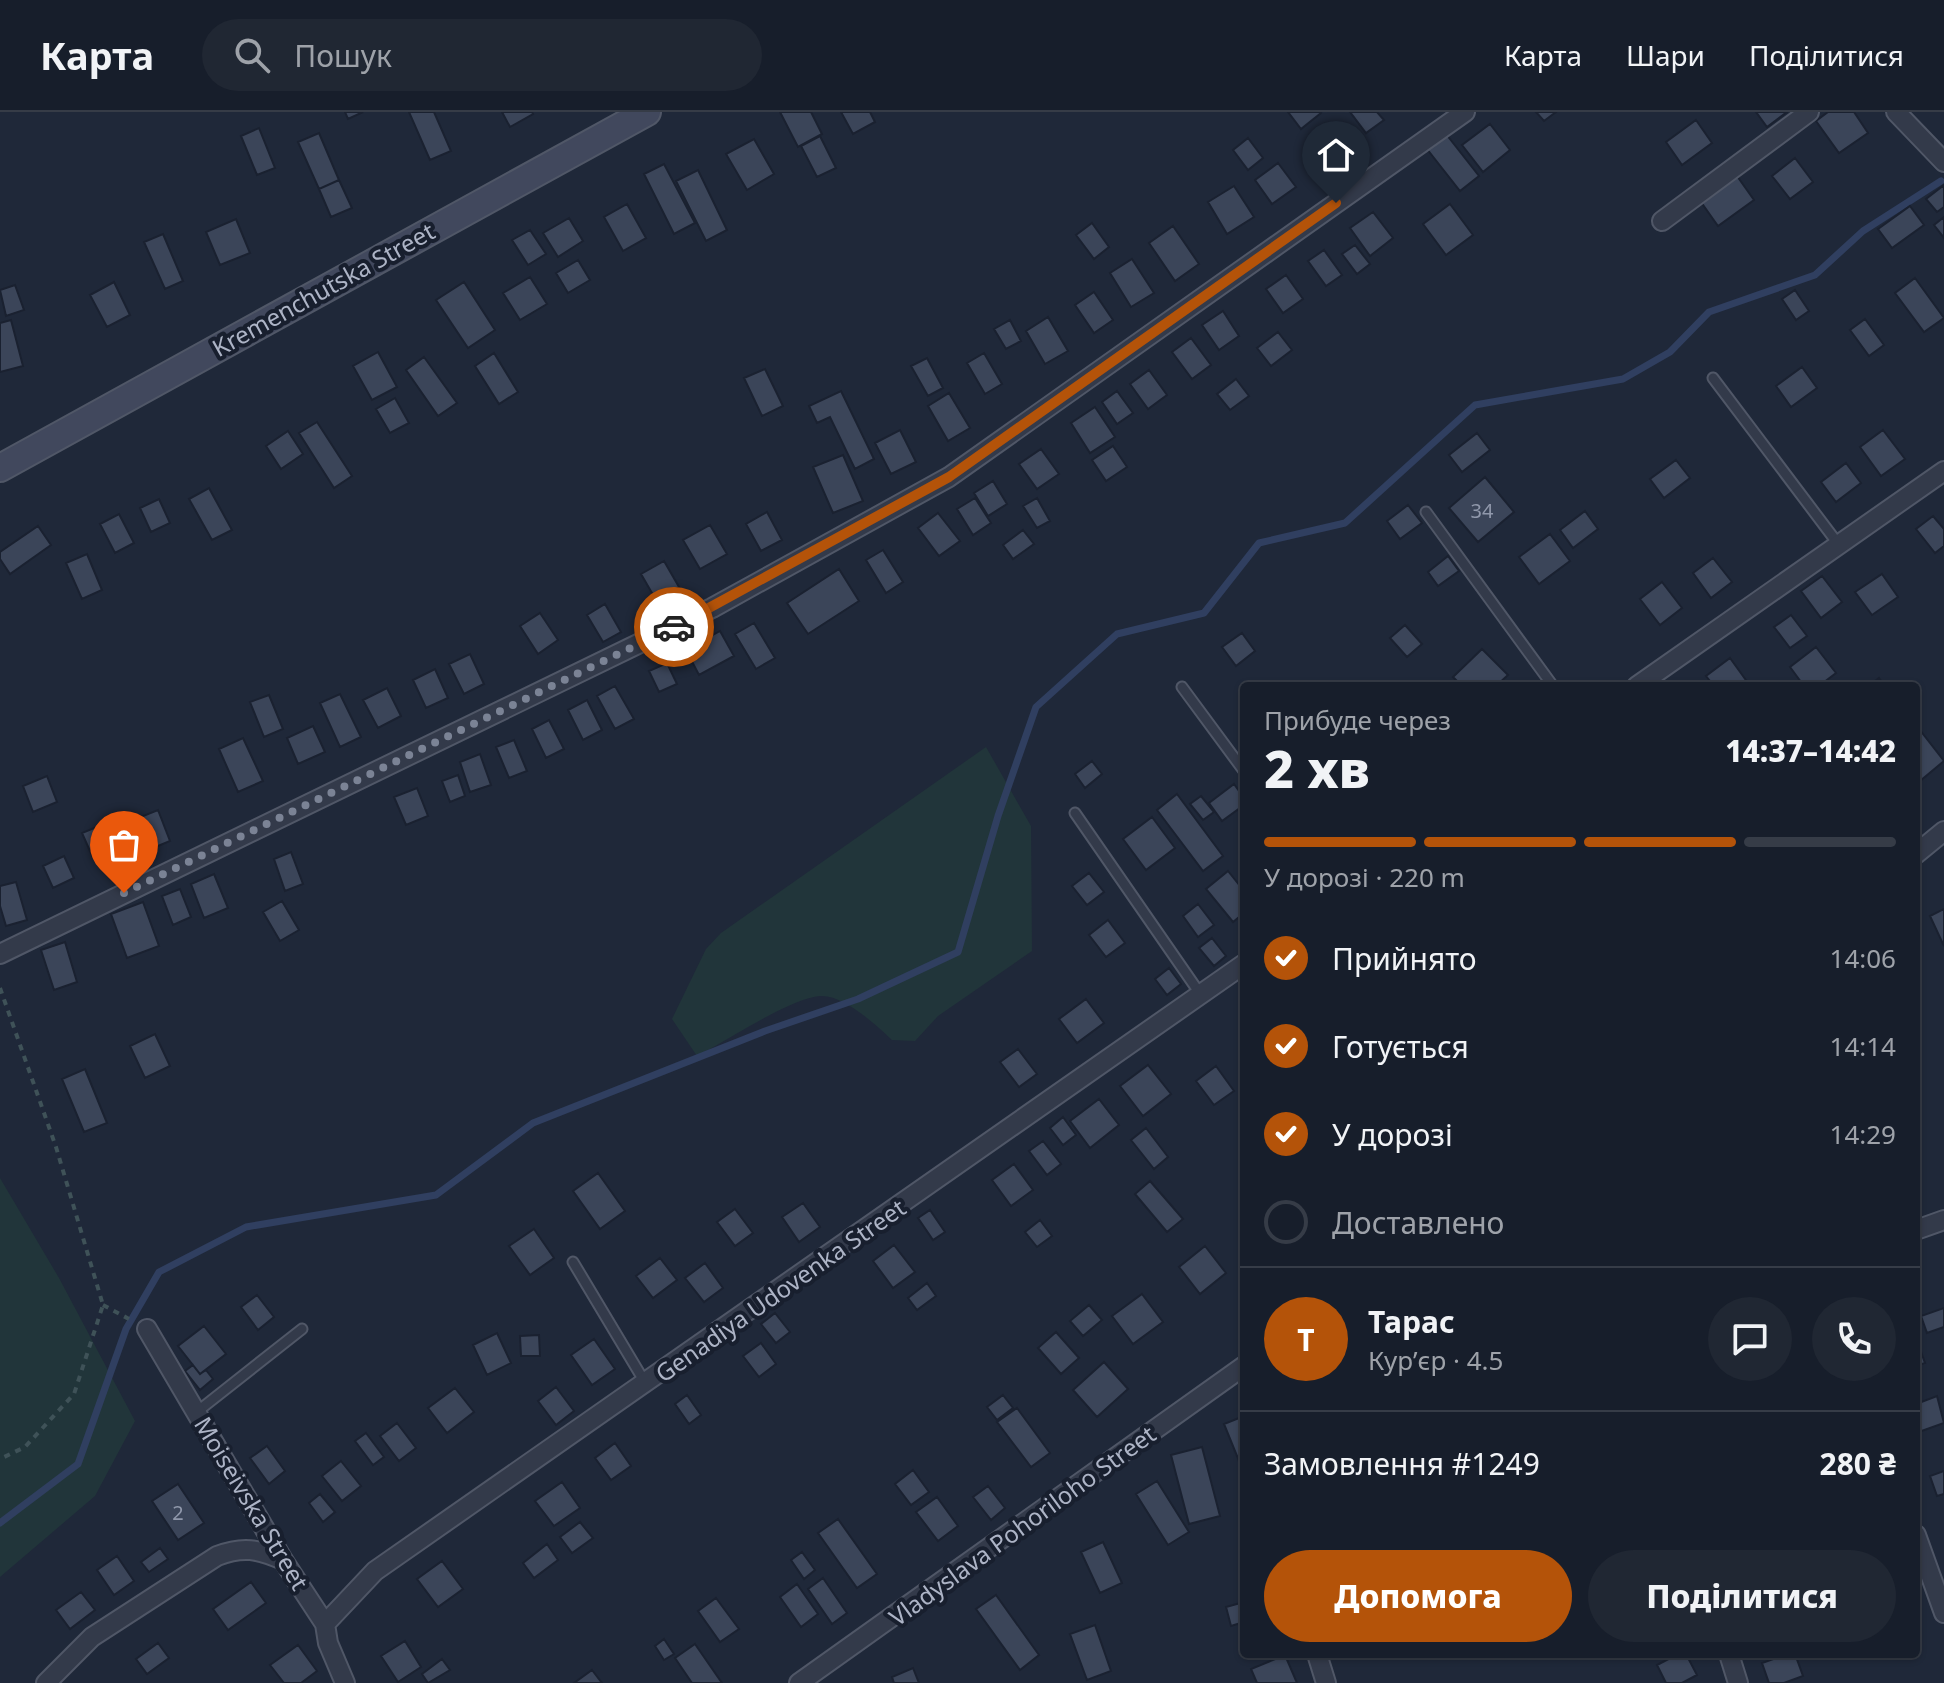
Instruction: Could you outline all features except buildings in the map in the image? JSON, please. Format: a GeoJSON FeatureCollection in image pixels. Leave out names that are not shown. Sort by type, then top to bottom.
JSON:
{"type":"FeatureCollection","features":[{"type":"Feature","properties":{"kind":"street","name":"Kremenchutska Street"},"geometry":{"type":"LineString","coordinates":[[0,468],[647,112]]}},
{"type":"Feature","properties":{"kind":"street"},"geometry":{"type":"LineString","coordinates":[[0,954],[712,608],[949,477],[1465,112]]}},
{"type":"Feature","properties":{"kind":"street"},"geometry":{"type":"LineString","coordinates":[[1662,221],[1809,112]]}},
{"type":"Feature","properties":{"kind":"street"},"geometry":{"type":"LineString","coordinates":[[1896,112],[1944,162]]}},
{"type":"Feature","properties":{"kind":"street"},"geometry":{"type":"LineString","coordinates":[[1643,682],[1944,471]]}},
{"type":"Feature","properties":{"kind":"street"},"geometry":{"type":"LineString","coordinates":[[1920,851],[1944,831]]}},
{"type":"Feature","properties":{"kind":"street","name":"Genadiya Udovenka Street"},"geometry":{"type":"LineString","coordinates":[[325,1624],[375,1571],[1240,967]]}},
{"type":"Feature","properties":{"kind":"street"},"geometry":{"type":"LineString","coordinates":[[1920,1229],[1944,1220]]}},
{"type":"Feature","properties":{"kind":"street","name":"Moiseivska Street"},"geometry":{"type":"LineString","coordinates":[[147,1329],[283,1560],[325,1624],[328,1643],[345,1683]]}},
{"type":"Feature","properties":{"kind":"street","name":"Vladyslava Pohoriloho Street"},"geometry":{"type":"LineString","coordinates":[[799,1683],[1240,1369]]}},
{"type":"Feature","properties":{"kind":"street"},"geometry":{"type":"LineString","coordinates":[[1920,1546],[1944,1613]]}},
{"type":"Feature","properties":{"kind":"street"},"geometry":{"type":"LineString","coordinates":[[46,1683],[92,1637],[217,1556],[239,1547],[260,1549],[283,1560]]}},
{"type":"Feature","properties":{"kind":"street"},"geometry":{"type":"LineString","coordinates":[[1318,1658],[1326,1683]]}},
{"type":"Feature","properties":{"kind":"street"},"geometry":{"type":"LineString","coordinates":[[1730,1658],[1738,1683]]}},
{"type":"Feature","properties":{"kind":"lane"},"geometry":{"type":"LineString","coordinates":[[1713,378],[1839,545]]}},
{"type":"Feature","properties":{"kind":"lane"},"geometry":{"type":"LineString","coordinates":[[1426,512],[1550,682]]}},
{"type":"Feature","properties":{"kind":"lane"},"geometry":{"type":"LineString","coordinates":[[1182,687],[1240,766]]}},
{"type":"Feature","properties":{"kind":"lane"},"geometry":{"type":"LineString","coordinates":[[1075,813],[1201,995]]}},
{"type":"Feature","properties":{"kind":"lane"},"geometry":{"type":"LineString","coordinates":[[573,1262],[646,1384]]}},
{"type":"Feature","properties":{"kind":"lane"},"geometry":{"type":"LineString","coordinates":[[198,1411],[302,1329]]}},
{"type":"Feature","properties":{"kind":"path"},"geometry":{"type":"LineString","coordinates":[[0,988],[56,1147],[103,1305],[74,1394],[25,1447],[0,1459]]}},
{"type":"Feature","properties":{"kind":"path"},"geometry":{"type":"LineString","coordinates":[[103,1305],[147,1329]]}},
{"type":"Feature","properties":{"kind":"green space"},"geometry":{"type":"Polygon","coordinates":[[[986,747],[1031,826],[1032,951],[938,1016],[915,1041],[892,1040],[849,1005],[820,996],[776,1012],[697,1056],[672,1019],[706,949],[721,933],[986,747]]]}},
{"type":"Feature","properties":{"kind":"green space"},"geometry":{"type":"Polygon","coordinates":[[[0,1178],[59,1278],[135,1421],[95,1496],[0,1577],[0,1178]]]}},
{"type":"Feature","properties":{"kind":"waterway"},"geometry":{"type":"LineString","coordinates":[[0,1523],[78,1464],[126,1329],[159,1272],[246,1227],[436,1195],[533,1123],[765,1031],[858,999],[958,952],[998,816],[1036,707],[1117,634],[1204,613],[1259,543],[1345,523],[1475,405],[1623,379],[1670,352],[1709,312],[1815,275],[1863,231],[1941,181]]}},
{"type":"Feature","properties":{"kind":"way so far"},"geometry":{"type":"LineString","coordinates":[[124,893],[674,627]]}},
{"type":"Feature","properties":{"kind":"route"},"geometry":{"type":"LineString","coordinates":[[674,627],[949,477],[1336,203]]}}]}
